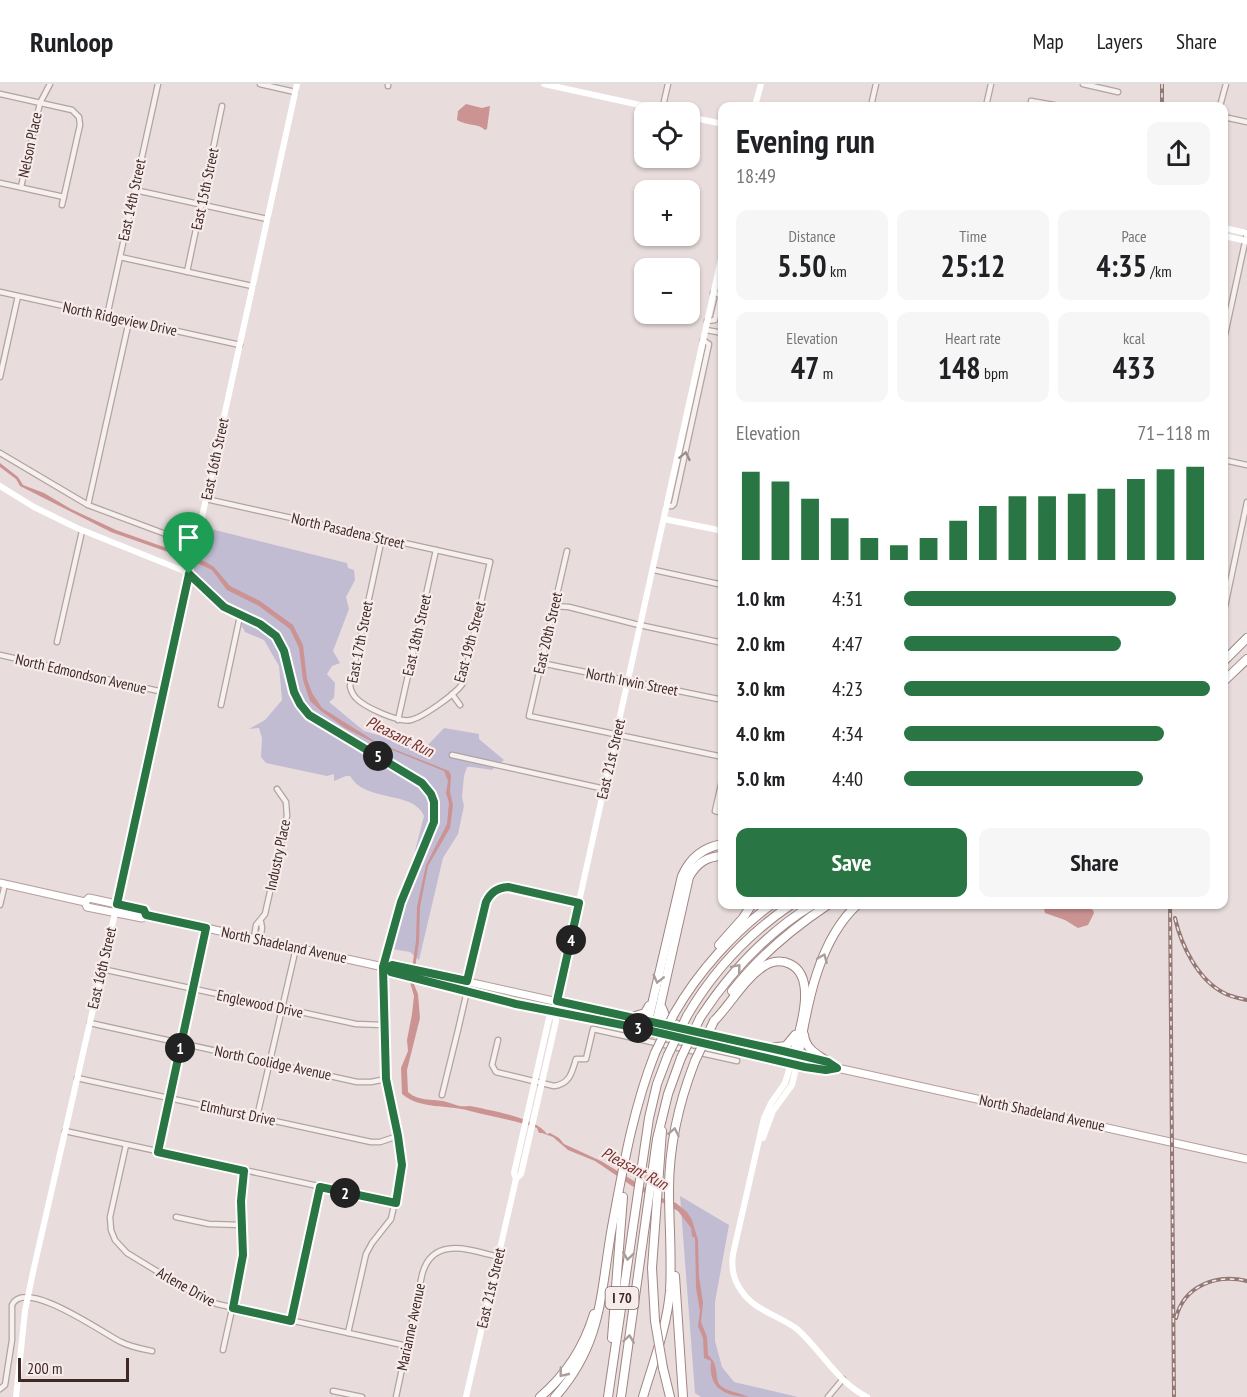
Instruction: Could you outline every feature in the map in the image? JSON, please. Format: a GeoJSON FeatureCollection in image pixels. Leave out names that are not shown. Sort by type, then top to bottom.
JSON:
{"type":"FeatureCollection","features":[{"type":"Feature","properties":{"kind":"highway"},"geometry":{"type":"LineString","coordinates":[[1228,657],[1247,638]]}},
{"type":"Feature","properties":{"kind":"highway"},"geometry":{"type":"LineString","coordinates":[[1228,677],[1247,659]]}},
{"type":"Feature","properties":{"kind":"highway"},"geometry":{"type":"LineString","coordinates":[[650,1032],[653,1000],[684,871],[700,853],[718,845]]}},
{"type":"Feature","properties":{"kind":"highway"},"geometry":{"type":"LineString","coordinates":[[652,1022],[662,1003],[689,877],[701,862],[718,856]]}},
{"type":"Feature","properties":{"kind":"highway"},"geometry":{"type":"LineString","coordinates":[[607,1397],[623,1174],[636,1108],[655,1053],[674,1014],[709,958],[749,909]]}},
{"type":"Feature","properties":{"kind":"highway"},"geometry":{"type":"LineString","coordinates":[[697,979],[734,937],[766,909]]}},
{"type":"Feature","properties":{"kind":"highway","name":"I 70"},"geometry":{"type":"LineString","coordinates":[[607,1397],[652,1105],[668,1056],[687,1016],[706,986],[732,955],[756,932],[786,909]]}},
{"type":"Feature","properties":{"kind":"highway"},"geometry":{"type":"LineString","coordinates":[[670,1397],[655,1321],[652,1279],[657,1210],[655,1182],[663,1114],[681,1058],[700,1018],[748,956],[777,929],[807,909]]}},
{"type":"Feature","properties":{"kind":"highway"},"geometry":{"type":"LineString","coordinates":[[641,1397],[659,1342],[670,1290],[669,1190],[674,1133],[683,1093],[717,1014],[729,995],[757,963],[789,933],[822,909]]}},
{"type":"Feature","properties":{"kind":"highway"},"geometry":{"type":"LineString","coordinates":[[794,1064],[822,958],[833,935],[854,909]]}},
{"type":"Feature","properties":{"kind":"highway"},"geometry":{"type":"LineString","coordinates":[[714,1021],[761,968],[771,963],[781,962],[796,967],[805,981],[807,993],[802,1028],[807,1045],[828,1062]]}},
{"type":"Feature","properties":{"kind":"highway"},"geometry":{"type":"LineString","coordinates":[[632,1017],[645,1013],[653,1000]]}},
{"type":"Feature","properties":{"kind":"highway"},"geometry":{"type":"LineString","coordinates":[[662,1003],[663,1014],[666,1018],[683,1029]]}},
{"type":"Feature","properties":{"kind":"highway"},"geometry":{"type":"LineString","coordinates":[[770,1048],[788,1045],[802,1028]]}},
{"type":"Feature","properties":{"kind":"highway","name":"I 70"},"geometry":{"type":"LineString","coordinates":[[621,1397],[648,1205],[655,1182]]}},
{"type":"Feature","properties":{"kind":"highway"},"geometry":{"type":"LineString","coordinates":[[555,1397],[574,1373],[591,1342],[599,1314],[622,1189]]}},
{"type":"Feature","properties":{"kind":"highway"},"geometry":{"type":"LineString","coordinates":[[669,1219],[683,1397]]}},
{"type":"Feature","properties":{"kind":"highway"},"geometry":{"type":"LineString","coordinates":[[540,1397],[560,1377],[582,1346],[604,1280]]}},
{"type":"Feature","properties":{"kind":"main road","name":"North Shadeland Avenue"},"geometry":{"type":"LineString","coordinates":[[2,883],[84,902],[87,907],[142,918],[146,915],[386,967],[391,972],[402,971],[467,981],[632,1017],[796,1054],[828,1062],[837,1068],[1247,1159]]}},
{"type":"Feature","properties":{"kind":"main road","name":"North Shadeland Avenue"},"geometry":{"type":"LineString","coordinates":[[84,902],[89,898],[144,910],[146,915]]}},
{"type":"Feature","properties":{"kind":"main road","name":"North Shadeland Avenue"},"geometry":{"type":"LineString","coordinates":[[420,975],[467,991],[554,1012],[794,1064],[826,1070],[837,1068]]}},
{"type":"Feature","properties":{"kind":"street","name":"Nelson Place"},"geometry":{"type":"LineString","coordinates":[[21,187],[40,103],[50,84]]}},
{"type":"Feature","properties":{"kind":"street","name":"East 14th Street"},"geometry":{"type":"LineString","coordinates":[[107,316],[158,84]]}},
{"type":"Feature","properties":{"kind":"street"},"geometry":{"type":"LineString","coordinates":[[260,84],[295,92]]}},
{"type":"Feature","properties":{"kind":"street","name":"East 16th Street"},"geometry":{"type":"LineString","coordinates":[[15,1397],[27,1299],[117,904],[297,84]]}},
{"type":"Feature","properties":{"kind":"street"},"geometry":{"type":"LineString","coordinates":[[544,84],[574,87],[634,103]]}},
{"type":"Feature","properties":{"kind":"street"},"geometry":{"type":"LineString","coordinates":[[664,102],[668,84]]}},
{"type":"Feature","properties":{"kind":"street"},"geometry":{"type":"LineString","coordinates":[[756,102],[761,84]]}},
{"type":"Feature","properties":{"kind":"street"},"geometry":{"type":"LineString","coordinates":[[872,102],[876,84]]}},
{"type":"Feature","properties":{"kind":"street"},"geometry":{"type":"LineString","coordinates":[[987,102],[991,84]]}},
{"type":"Feature","properties":{"kind":"street"},"geometry":{"type":"LineString","coordinates":[[1083,84],[1118,92]]}},
{"type":"Feature","properties":{"kind":"street"},"geometry":{"type":"LineString","coordinates":[[1221,102],[1226,84]]}},
{"type":"Feature","properties":{"kind":"street"},"geometry":{"type":"LineString","coordinates":[[0,94],[73,111],[79,117],[80,125],[62,205]]}},
{"type":"Feature","properties":{"kind":"street"},"geometry":{"type":"LineString","coordinates":[[1031,101],[1036,102]]}},
{"type":"Feature","properties":{"kind":"street","name":"East 15th Street"},"geometry":{"type":"LineString","coordinates":[[187,272],[222,106]]}},
{"type":"Feature","properties":{"kind":"street"},"geometry":{"type":"LineString","coordinates":[[1228,118],[1247,122]]}},
{"type":"Feature","properties":{"kind":"street"},"geometry":{"type":"LineString","coordinates":[[700,119],[718,123]]}},
{"type":"Feature","properties":{"kind":"street"},"geometry":{"type":"LineString","coordinates":[[0,183],[64,196]]}},
{"type":"Feature","properties":{"kind":"street"},"geometry":{"type":"LineString","coordinates":[[135,190],[267,219]]}},
{"type":"Feature","properties":{"kind":"street"},"geometry":{"type":"LineString","coordinates":[[1228,230],[1246,237]]}},
{"type":"Feature","properties":{"kind":"street"},"geometry":{"type":"LineString","coordinates":[[1228,236],[1246,237]]}},
{"type":"Feature","properties":{"kind":"street"},"geometry":{"type":"LineString","coordinates":[[1228,320],[1246,237]]}},
{"type":"Feature","properties":{"kind":"street"},"geometry":{"type":"LineString","coordinates":[[120,257],[252,286]]}},
{"type":"Feature","properties":{"kind":"street","name":"East 21st Street"},"geometry":{"type":"LineString","coordinates":[[466,1397],[516,1179],[514,1173],[556,1021],[554,1012],[654,570],[707,321],[718,284]]}},
{"type":"Feature","properties":{"kind":"street","name":"North Ridgeview Drive"},"geometry":{"type":"LineString","coordinates":[[0,292],[240,345]]}},
{"type":"Feature","properties":{"kind":"street"},"geometry":{"type":"LineString","coordinates":[[0,377],[18,296]]}},
{"type":"Feature","properties":{"kind":"street"},"geometry":{"type":"LineString","coordinates":[[88,505],[129,321]]}},
{"type":"Feature","properties":{"kind":"street"},"geometry":{"type":"LineString","coordinates":[[706,330],[718,332]]}},
{"type":"Feature","properties":{"kind":"street"},"geometry":{"type":"LineString","coordinates":[[0,453],[88,505],[195,548]]}},
{"type":"Feature","properties":{"kind":"street"},"geometry":{"type":"LineString","coordinates":[[1228,461],[1247,465]]}},
{"type":"Feature","properties":{"kind":"street"},"geometry":{"type":"LineString","coordinates":[[0,486],[82,531],[189,574],[220,604],[260,624],[278,640],[285,655],[294,692],[309,715],[418,780],[432,796],[435,808],[434,822],[401,902],[386,967],[384,1025],[386,1079],[398,1136],[402,1170],[396,1203],[389,1222],[367,1250],[348,1333]]}},
{"type":"Feature","properties":{"kind":"street","name":"North Pasadena Street"},"geometry":{"type":"LineString","coordinates":[[206,499],[493,561]]}},
{"type":"Feature","properties":{"kind":"street"},"geometry":{"type":"LineString","coordinates":[[1228,592],[1247,502]]}},
{"type":"Feature","properties":{"kind":"street"},"geometry":{"type":"LineString","coordinates":[[664,519],[718,530]]}},
{"type":"Feature","properties":{"kind":"street"},"geometry":{"type":"LineString","coordinates":[[57,642],[82,531]]}},
{"type":"Feature","properties":{"kind":"street","name":"East 17th Street"},"geometry":{"type":"LineString","coordinates":[[382,538],[350,688],[358,701],[398,720]]}},
{"type":"Feature","properties":{"kind":"street","name":"East 18th Street"},"geometry":{"type":"LineString","coordinates":[[398,720],[436,550]]}},
{"type":"Feature","properties":{"kind":"street","name":"East 20th Street"},"geometry":{"type":"LineString","coordinates":[[567,551],[529,716],[617,734]]}},
{"type":"Feature","properties":{"kind":"street","name":"East 19th Street"},"geometry":{"type":"LineString","coordinates":[[398,720],[414,719],[460,687],[493,561]]}},
{"type":"Feature","properties":{"kind":"street"},"geometry":{"type":"LineString","coordinates":[[654,570],[718,584]]}},
{"type":"Feature","properties":{"kind":"street"},"geometry":{"type":"LineString","coordinates":[[554,606],[570,607],[718,642]]}},
{"type":"Feature","properties":{"kind":"street"},"geometry":{"type":"LineString","coordinates":[[221,705],[240,616]]}},
{"type":"Feature","properties":{"kind":"street","name":"North Edmondson Avenue"},"geometry":{"type":"LineString","coordinates":[[0,655],[163,692]]}},
{"type":"Feature","properties":{"kind":"street","name":"North Irwin Street"},"geometry":{"type":"LineString","coordinates":[[541,663],[718,699]]}},
{"type":"Feature","properties":{"kind":"street"},"geometry":{"type":"LineString","coordinates":[[452,694],[460,705]]}},
{"type":"Feature","properties":{"kind":"street"},"geometry":{"type":"LineString","coordinates":[[617,734],[718,756]]}},
{"type":"Feature","properties":{"kind":"street"},"geometry":{"type":"LineString","coordinates":[[452,755],[605,789]]}},
{"type":"Feature","properties":{"kind":"street","name":"Industry Place"},"geometry":{"type":"LineString","coordinates":[[257,939],[262,928],[261,922],[265,914],[287,816],[286,802],[277,789]]}},
{"type":"Feature","properties":{"kind":"street"},"geometry":{"type":"LineString","coordinates":[[718,798],[715,811],[718,812]]}},
{"type":"Feature","properties":{"kind":"street"},"geometry":{"type":"LineString","coordinates":[[0,905],[2,883]]}},
{"type":"Feature","properties":{"kind":"street"},"geometry":{"type":"LineString","coordinates":[[442,1095],[486,902],[492,893],[499,888],[508,887],[579,903]]}},
{"type":"Feature","properties":{"kind":"street"},"geometry":{"type":"LineString","coordinates":[[158,1152],[206,928]]}},
{"type":"Feature","properties":{"kind":"street"},"geometry":{"type":"LineString","coordinates":[[257,1117],[296,948]]}},
{"type":"Feature","properties":{"kind":"street","name":"Englewood Drive"},"geometry":{"type":"LineString","coordinates":[[102,969],[356,1024],[384,1025]]}},
{"type":"Feature","properties":{"kind":"street","name":"North Coolidge Avenue"},"geometry":{"type":"LineString","coordinates":[[90,1023],[357,1082],[386,1079]]}},
{"type":"Feature","properties":{"kind":"street"},"geometry":{"type":"LineString","coordinates":[[498,1040],[492,1065],[494,1071],[501,1075],[558,1085],[569,1079],[576,1059],[586,1059],[593,1029],[737,1061]]}},
{"type":"Feature","properties":{"kind":"street"},"geometry":{"type":"LineString","coordinates":[[794,1064],[792,1085],[773,1111],[758,1152],[733,1254],[732,1268],[736,1282],[750,1301],[798,1331],[843,1379],[867,1397]]}},
{"type":"Feature","properties":{"kind":"street","name":"Elmhurst Drive"},"geometry":{"type":"LineString","coordinates":[[77,1078],[371,1142],[380,1142],[398,1136]]}},
{"type":"Feature","properties":{"kind":"street"},"geometry":{"type":"LineString","coordinates":[[65,1131],[396,1203]]}},
{"type":"Feature","properties":{"kind":"street","name":"Arlene Drive"},"geometry":{"type":"LineString","coordinates":[[126,1145],[110,1220],[111,1232],[115,1240],[127,1253],[212,1303],[407,1346]]}},
{"type":"Feature","properties":{"kind":"street"},"geometry":{"type":"LineString","coordinates":[[223,1350],[243,1260],[241,1201],[244,1171]]}},
{"type":"Feature","properties":{"kind":"street"},"geometry":{"type":"LineString","coordinates":[[291,1321],[320,1187]]}},
{"type":"Feature","properties":{"kind":"street"},"geometry":{"type":"LineString","coordinates":[[176,1217],[209,1224],[242,1225]]}},
{"type":"Feature","properties":{"kind":"street","name":"Marianne Avenue"},"geometry":{"type":"LineString","coordinates":[[396,1397],[423,1270],[432,1257],[443,1250],[453,1248],[499,1257]]}},
{"type":"Feature","properties":{"kind":"street"},"geometry":{"type":"LineString","coordinates":[[1,1389],[5,1383],[12,1340],[12,1305],[17,1299],[46,1302],[63,1308],[117,1340],[153,1352]]}},
{"type":"Feature","properties":{"kind":"street"},"geometry":{"type":"LineString","coordinates":[[828,1397],[843,1379]]}},
{"type":"Feature","properties":{"kind":"street"},"geometry":{"type":"LineString","coordinates":[[333,1390],[362,1397]]}},
{"type":"Feature","properties":{"kind":"shaded area"},"geometry":{"type":"Polygon","coordinates":[[[466,104],[482,108],[490,106],[487,129],[457,120],[458,111],[466,104]]]}},
{"type":"Feature","properties":{"kind":"shaded area","name":"Pleasant Run"},"geometry":{"type":"Polygon","coordinates":[[[0,463],[18,477],[23,485],[44,493],[71,509],[116,530],[206,562],[214,567],[230,586],[260,601],[293,625],[303,645],[307,679],[312,693],[322,708],[376,742],[449,771],[453,805],[450,828],[428,866],[420,907],[419,942],[413,982],[418,994],[420,1018],[407,1070],[408,1092],[420,1098],[489,1110],[533,1123],[547,1134],[550,1133],[559,1138],[564,1144],[601,1161],[662,1198],[676,1203],[687,1212],[698,1240],[699,1276],[703,1303],[701,1322],[707,1337],[708,1355],[716,1368],[717,1380],[721,1386],[749,1397],[732,1395],[720,1389],[712,1378],[711,1361],[704,1358],[703,1338],[698,1326],[700,1311],[696,1288],[695,1238],[692,1236],[691,1228],[678,1211],[632,1186],[595,1161],[568,1150],[553,1137],[539,1133],[537,1128],[461,1109],[426,1105],[402,1094],[401,1068],[408,1051],[407,1040],[414,996],[410,982],[416,941],[417,907],[426,865],[447,824],[448,781],[444,771],[375,743],[345,728],[321,711],[310,701],[303,680],[299,648],[290,629],[259,606],[227,590],[212,570],[188,559],[111,532],[20,486],[16,479],[0,467],[0,463]]]}},
{"type":"Feature","properties":{"kind":"shaded area"},"geometry":{"type":"Polygon","coordinates":[[[203,527],[347,563],[348,568],[354,570],[355,580],[346,597],[349,609],[333,651],[340,663],[332,666],[327,674],[335,683],[334,698],[329,702],[364,731],[425,748],[444,728],[479,734],[479,739],[504,760],[492,770],[467,767],[462,797],[464,806],[458,834],[443,858],[419,960],[410,952],[392,949],[392,946],[404,903],[427,847],[418,852],[415,851],[424,816],[419,808],[410,803],[366,790],[350,776],[334,781],[334,774],[327,776],[266,763],[261,757],[262,738],[259,728],[249,729],[265,720],[282,700],[279,666],[264,640],[245,632],[233,610],[193,573],[203,527]]]}},
{"type":"Feature","properties":{"kind":"shaded area"},"geometry":{"type":"Polygon","coordinates":[[[1044,909],[1091,909],[1094,913],[1088,925],[1078,928],[1065,920],[1045,913],[1044,909]]]}},
{"type":"Feature","properties":{"kind":"shaded area"},"geometry":{"type":"Polygon","coordinates":[[[680,1196],[729,1225],[715,1302],[715,1341],[722,1367],[734,1382],[798,1397],[701,1397],[695,1393],[680,1196]]]}},
{"type":"Feature","properties":{"kind":"railway"},"geometry":{"type":"LineString","coordinates":[[1162,84],[1162,102]]}},
{"type":"Feature","properties":{"kind":"railway"},"geometry":{"type":"LineString","coordinates":[[1170,909],[1174,1397]]}},
{"type":"Feature","properties":{"kind":"railway"},"geometry":{"type":"LineString","coordinates":[[1175,918],[1186,950],[1206,980],[1227,994],[1247,1000]]}},
{"type":"Feature","properties":{"kind":"railway"},"geometry":{"type":"LineString","coordinates":[[1176,1318],[1186,1297],[1203,1284],[1224,1279],[1247,1281]]}},
{"type":"Feature","properties":{"kind":"route"},"geometry":{"type":"LineString","coordinates":[[189,574],[117,904],[144,910],[146,915],[206,928],[158,1152],[244,1171],[241,1201],[243,1255],[233,1308],[291,1321],[320,1187],[396,1203],[402,1165],[386,1079],[383,967],[388,968],[391,972],[516,1004],[643,1029],[805,1067],[826,1070],[837,1068],[828,1062],[783,1051],[557,1001],[579,903],[508,887],[499,888],[486,902],[467,981],[392,965],[388,968],[383,967],[401,902],[434,822],[435,808],[432,796],[418,780],[309,715],[294,692],[284,651],[276,636],[260,624],[224,607],[189,574]]}}]}
